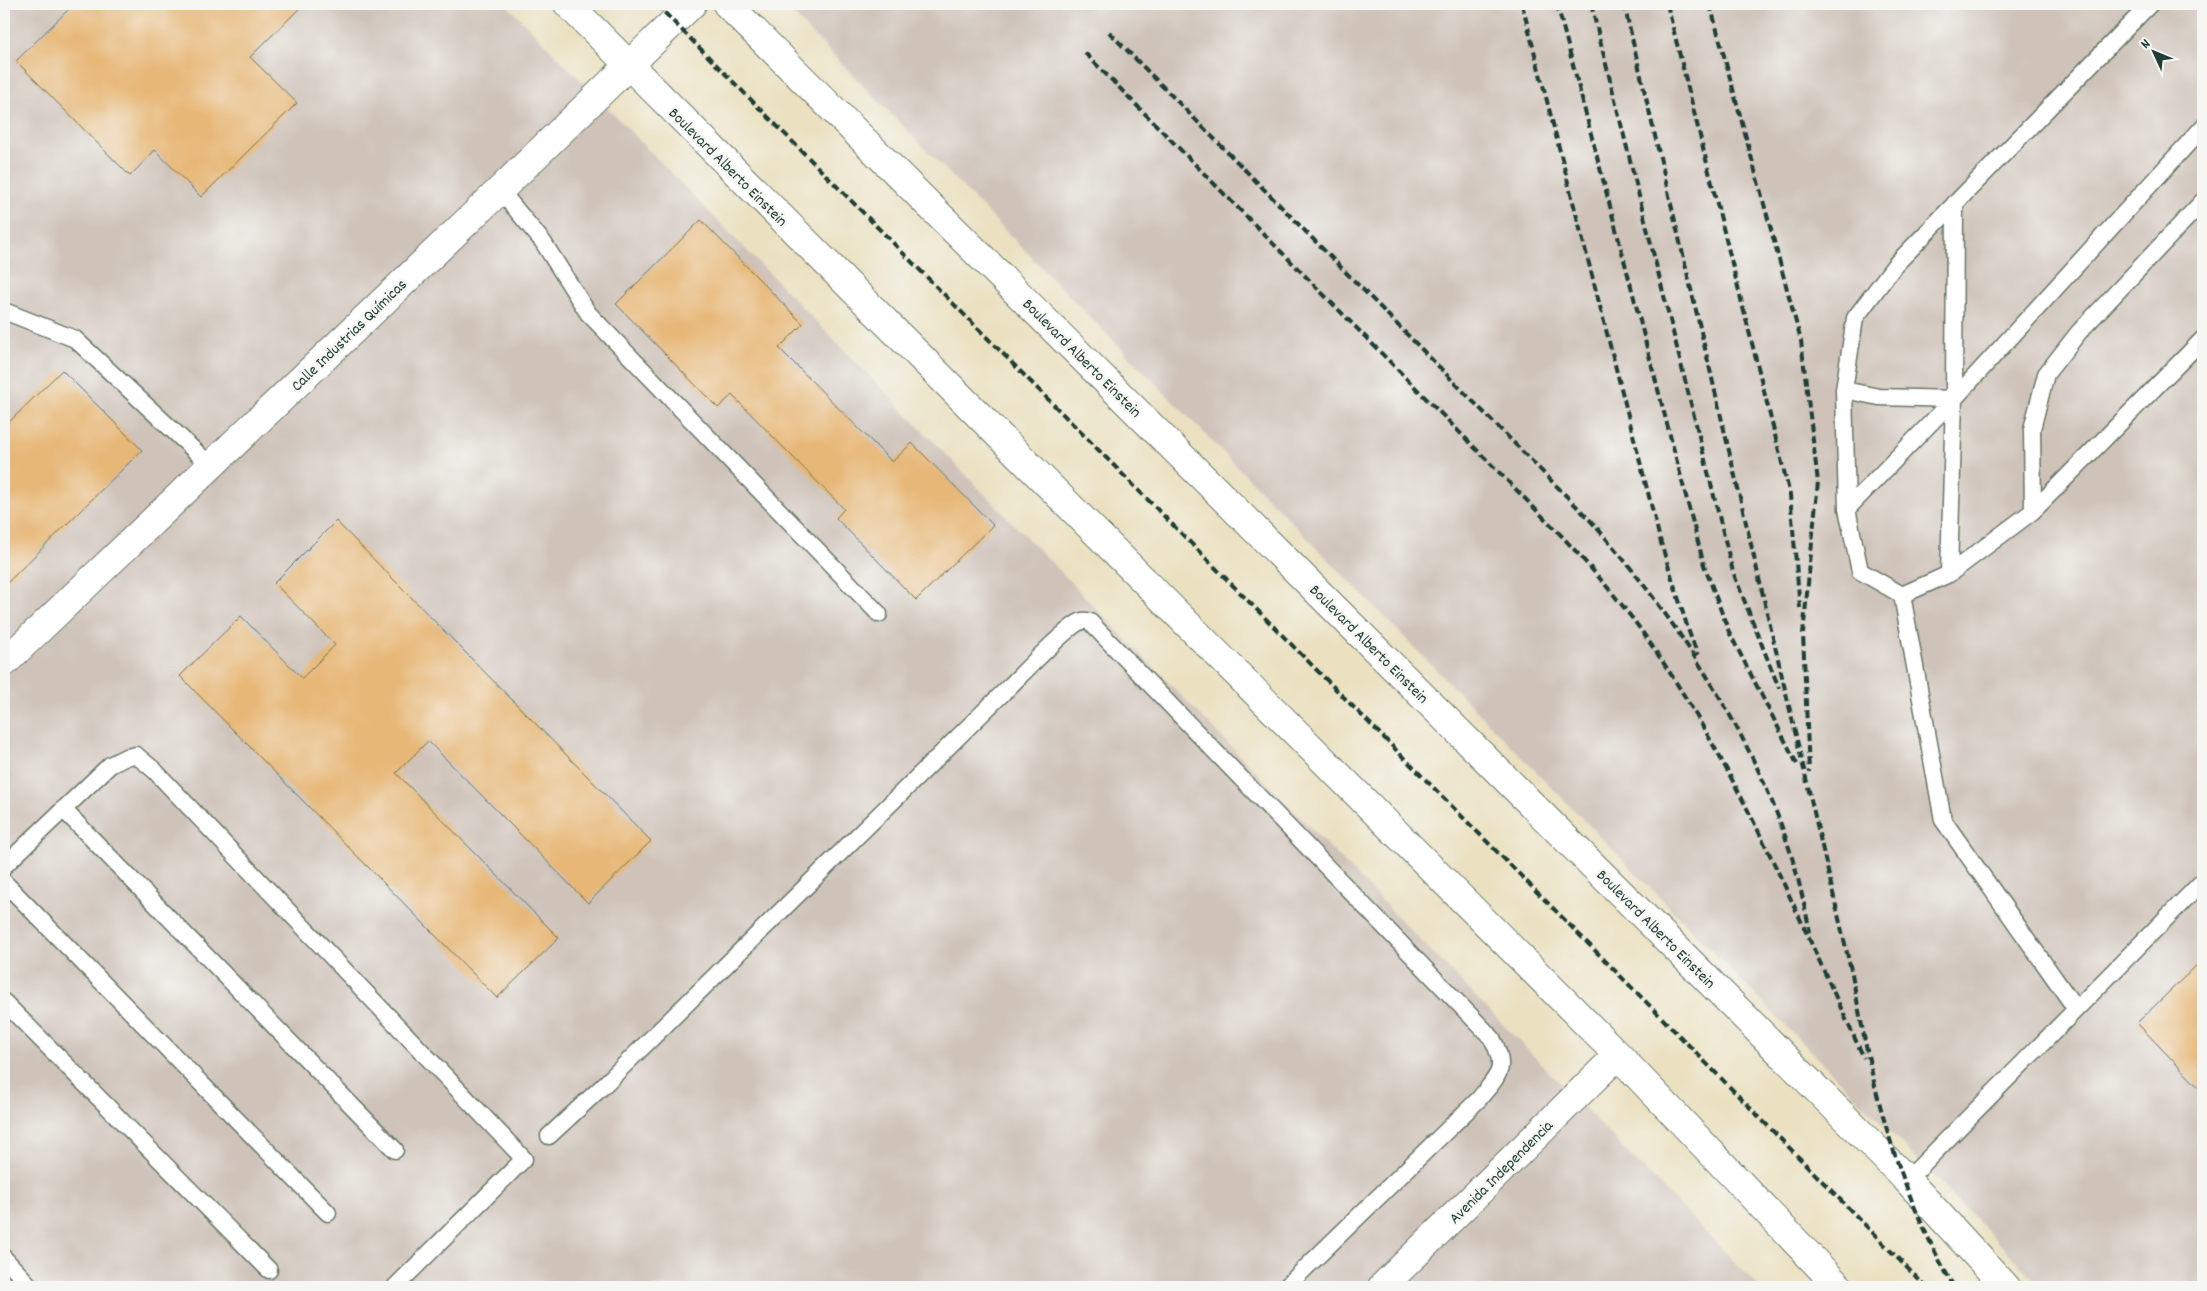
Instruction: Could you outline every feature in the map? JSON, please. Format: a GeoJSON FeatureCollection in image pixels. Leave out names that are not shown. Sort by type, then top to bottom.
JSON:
{"type":"FeatureCollection","features":[{"type":"Feature","properties":{"kind":"main road","name":"Boulevard Alberto Einstein"},"geometry":{"type":"LineString","coordinates":[[568,4],[1618,1055],[1839,1287]]}},
{"type":"Feature","properties":{"kind":"main road","name":"Calle Industrias Químicas"},"geometry":{"type":"LineString","coordinates":[[4,662],[500,190],[692,4]]}},
{"type":"Feature","properties":{"kind":"main road","name":"Boulevard Alberto Einstein"},"geometry":{"type":"LineString","coordinates":[[727,4],[1908,1180],[2006,1287]]}},
{"type":"Feature","properties":{"kind":"main road","name":"Avenida Independencia"},"geometry":{"type":"LineString","coordinates":[[1382,1287],[1618,1055]]}},
{"type":"Feature","properties":{"kind":"lane"},"geometry":{"type":"LineString","coordinates":[[2076,1009],[1943,820],[1902,595],[1860,571],[1847,509],[1844,390],[1854,318],[1895,264],[2150,4]]}},
{"type":"Feature","properties":{"kind":"lane"},"geometry":{"type":"LineString","coordinates":[[1847,509],[1954,399],[2202,130]]}},
{"type":"Feature","properties":{"kind":"lane"},"geometry":{"type":"LineString","coordinates":[[500,190],[543,242],[588,313],[879,614]]}},
{"type":"Feature","properties":{"kind":"lane"},"geometry":{"type":"LineString","coordinates":[[2033,511],[2032,429],[2046,374],[2079,332],[2203,200]]}},
{"type":"Feature","properties":{"kind":"lane"},"geometry":{"type":"LineString","coordinates":[[1949,574],[1954,399],[1955,203]]}},
{"type":"Feature","properties":{"kind":"lane"},"geometry":{"type":"LineString","coordinates":[[4,311],[75,339],[210,466]]}},
{"type":"Feature","properties":{"kind":"lane"},"geometry":{"type":"LineString","coordinates":[[1902,595],[1949,574],[2033,511],[2203,339]]}},
{"type":"Feature","properties":{"kind":"lane"},"geometry":{"type":"LineString","coordinates":[[1844,390],[1879,397],[1954,399]]}},
{"type":"Feature","properties":{"kind":"lane"},"geometry":{"type":"LineString","coordinates":[[549,1136],[603,1086],[1011,685],[1062,636],[1078,623],[1085,620],[1090,622],[1180,714],[1492,1038],[1500,1055],[1501,1064],[1496,1077],[1479,1099],[1286,1287]]}},
{"type":"Feature","properties":{"kind":"lane"},"geometry":{"type":"LineString","coordinates":[[4,866],[110,765],[126,757],[136,755],[154,770],[524,1159],[395,1287]]}},
{"type":"Feature","properties":{"kind":"lane"},"geometry":{"type":"LineString","coordinates":[[63,810],[395,1150]]}},
{"type":"Feature","properties":{"kind":"lane"},"geometry":{"type":"LineString","coordinates":[[1908,1180],[2203,881]]}},
{"type":"Feature","properties":{"kind":"lane"},"geometry":{"type":"LineString","coordinates":[[4,882],[328,1213]]}},
{"type":"Feature","properties":{"kind":"lane"},"geometry":{"type":"LineString","coordinates":[[4,1002],[269,1270]]}},
{"type":"Feature","properties":{"kind":"lane"},"geometry":{"type":"LineString","coordinates":[[4,1258],[31,1287]]}},
{"type":"Feature","properties":{"kind":"shaded area"},"geometry":{"type":"Polygon","coordinates":[[[4,4],[506,4],[1759,1287],[4,1287],[4,4]]]}},
{"type":"Feature","properties":{"kind":"shaded area"},"geometry":{"type":"Polygon","coordinates":[[[783,4],[2203,4],[2203,1287],[2042,1287],[783,4]]]}},
{"type":"Feature","properties":{"kind":"building"},"geometry":{"type":"Polygon","coordinates":[[[74,4],[304,4],[250,57],[297,103],[201,197],[155,150],[130,176],[16,61],[74,4]]]}},
{"type":"Feature","properties":{"kind":"building"},"geometry":{"type":"Polygon","coordinates":[[[701,220],[803,324],[779,348],[892,462],[912,443],[993,525],[916,600],[836,518],[844,509],[732,395],[718,408],[616,304],[701,220]]]}},
{"type":"Feature","properties":{"kind":"building"},"geometry":{"type":"Polygon","coordinates":[[[62,370],[142,450],[4,586],[4,427],[62,370]]]}},
{"type":"Feature","properties":{"kind":"building"},"geometry":{"type":"Polygon","coordinates":[[[336,521],[651,841],[588,903],[428,741],[396,773],[559,938],[497,998],[180,676],[241,616],[302,678],[335,645],[274,583],[336,521]]]}},
{"type":"Feature","properties":{"kind":"building"},"geometry":{"type":"Polygon","coordinates":[[[2203,959],[2203,1092],[2137,1023],[2203,959]]]}},
{"type":"Feature","properties":{"kind":"railway"},"geometry":{"type":"LineString","coordinates":[[656,4],[1659,1015],[1926,1287]]}},
{"type":"Feature","properties":{"kind":"railway"},"geometry":{"type":"LineString","coordinates":[[1522,4],[1661,543],[1698,655]]}},
{"type":"Feature","properties":{"kind":"railway"},"geometry":{"type":"LineString","coordinates":[[1557,4],[1704,565],[1729,632],[1797,764]]}},
{"type":"Feature","properties":{"kind":"railway"},"geometry":{"type":"LineString","coordinates":[[1591,4],[1733,572],[1779,688]]}},
{"type":"Feature","properties":{"kind":"railway"},"geometry":{"type":"LineString","coordinates":[[1624,4],[1852,974],[1875,1086],[1889,1138],[1907,1189],[1929,1239],[1954,1287]]}},
{"type":"Feature","properties":{"kind":"railway"},"geometry":{"type":"LineString","coordinates":[[1667,4],[1790,495],[1800,608]]}},
{"type":"Feature","properties":{"kind":"railway"},"geometry":{"type":"LineString","coordinates":[[1710,4],[1801,341],[1818,482],[1803,634],[1809,772]]}},
{"type":"Feature","properties":{"kind":"railway"},"geometry":{"type":"LineString","coordinates":[[1109,32],[1588,518],[1651,594],[1709,679],[1735,724],[1758,770],[1778,816],[1793,861],[1810,932]]}},
{"type":"Feature","properties":{"kind":"railway"},"geometry":{"type":"LineString","coordinates":[[1085,53],[1557,531],[1599,577],[1628,613],[1672,677],[1734,782],[1864,1058]]}}]}
